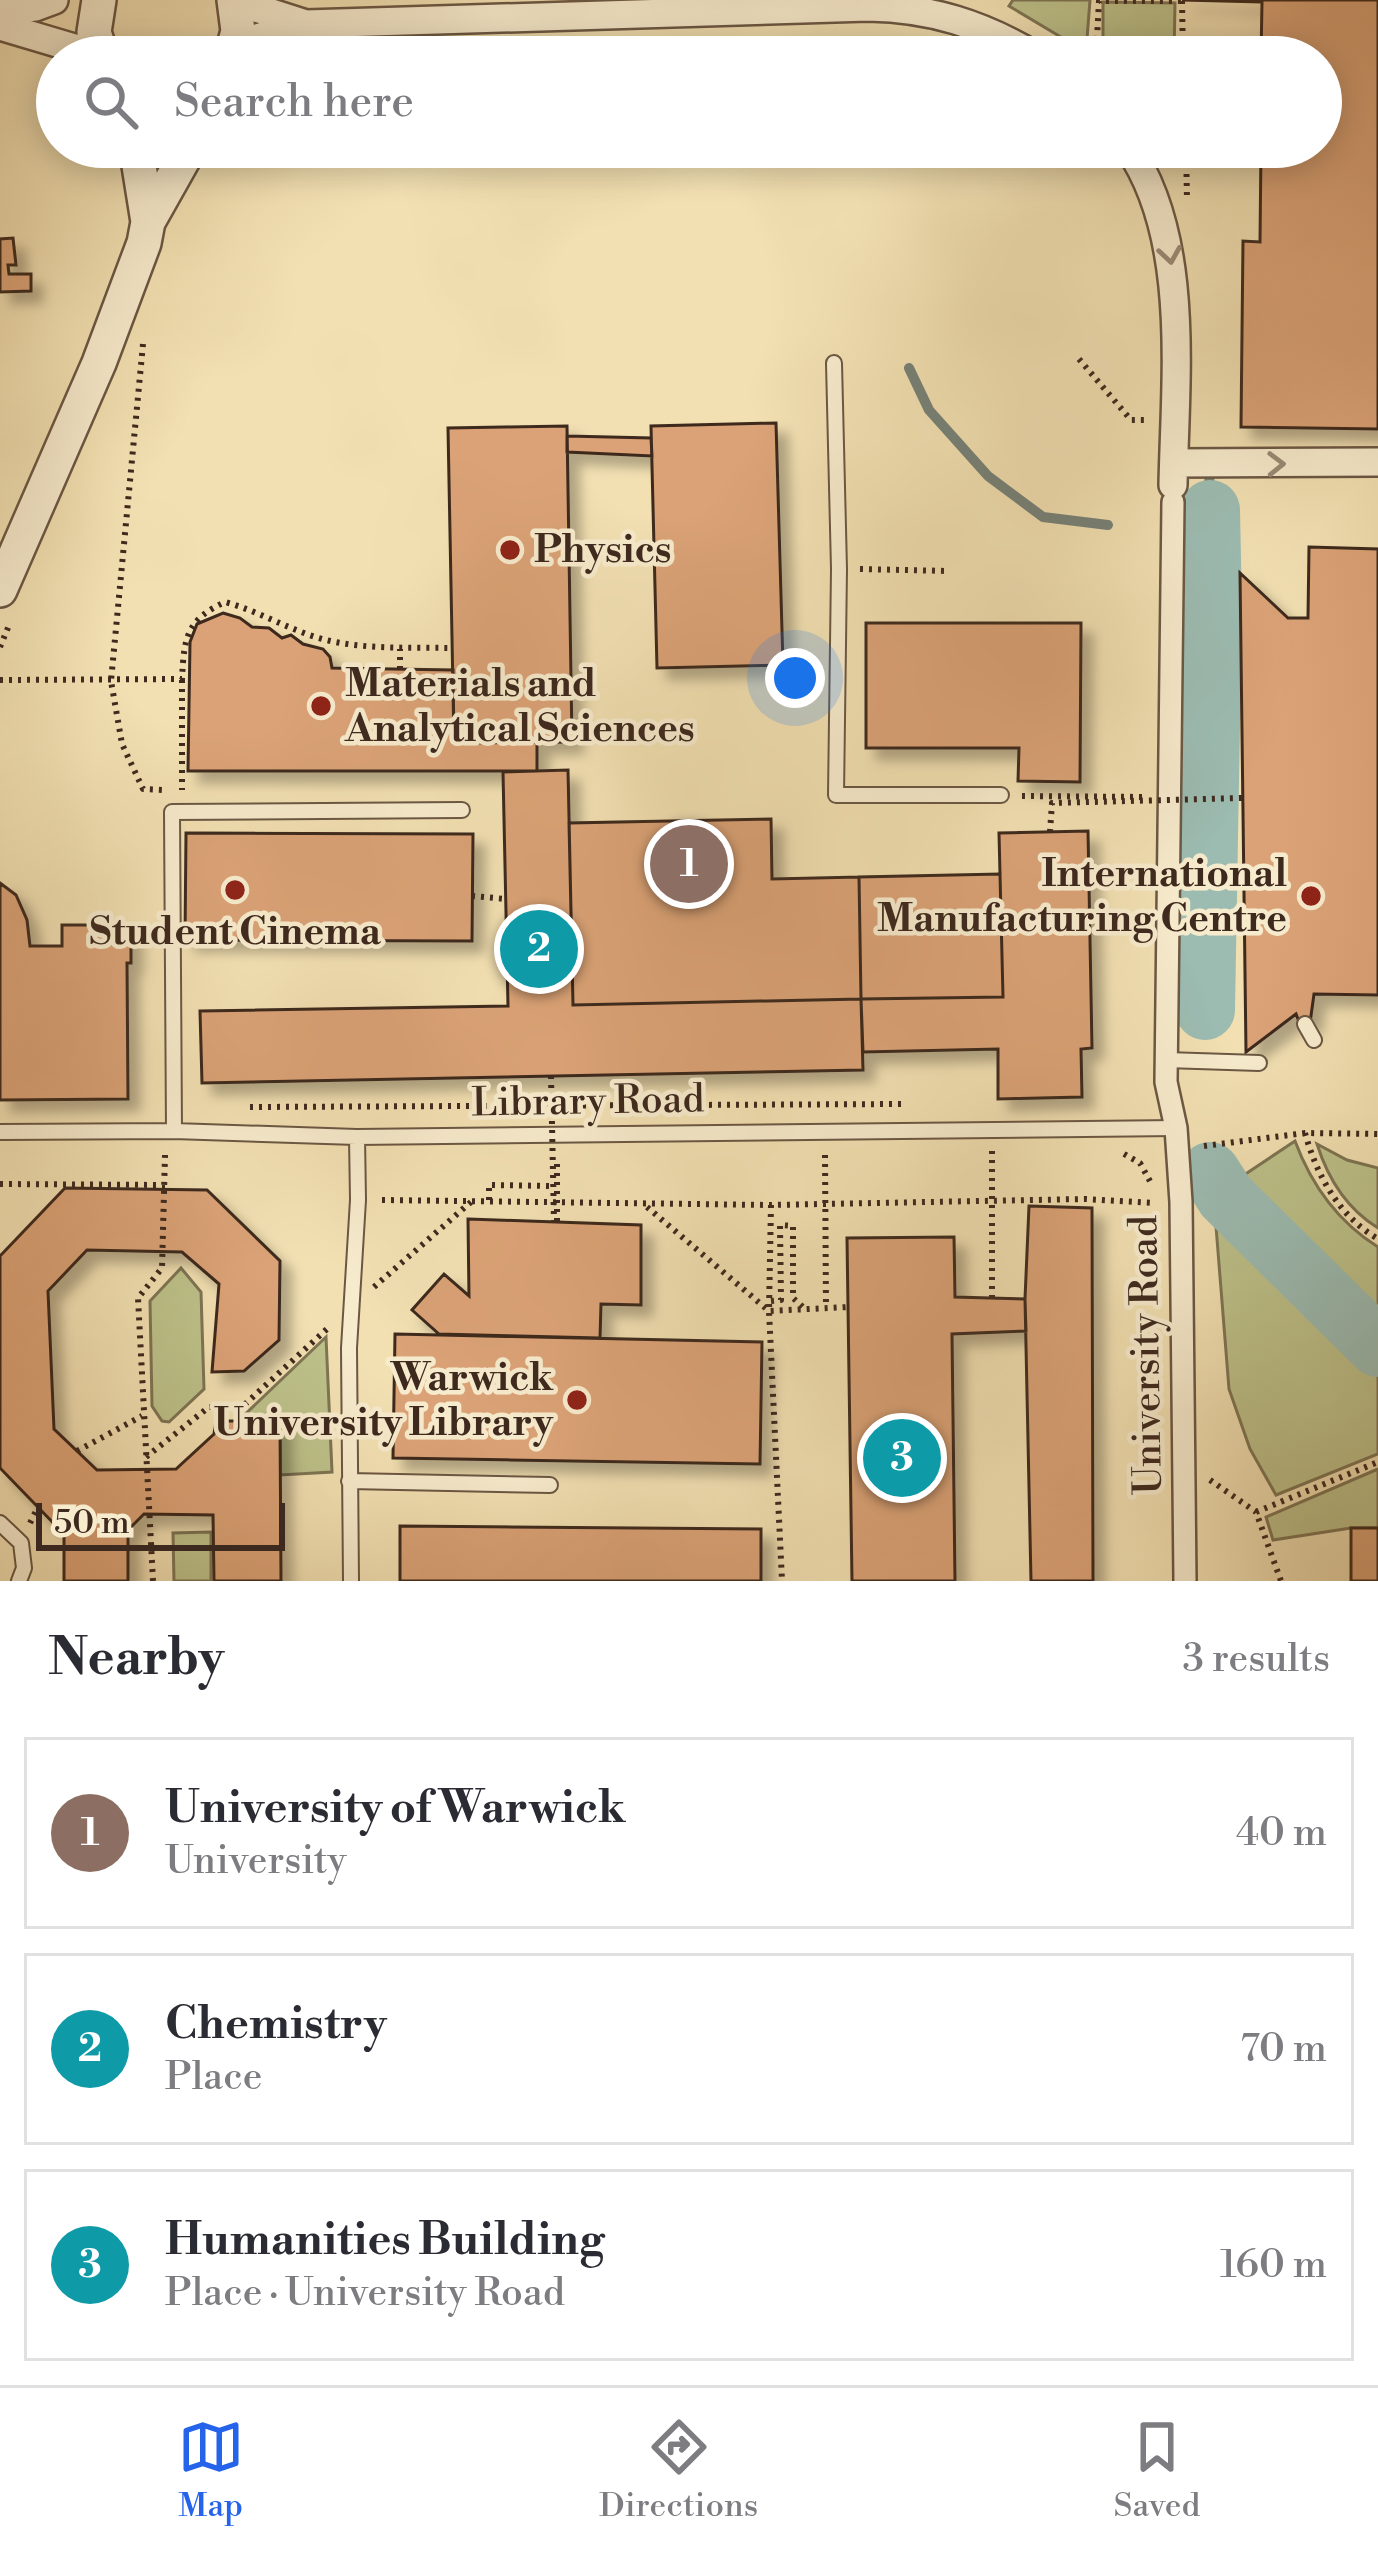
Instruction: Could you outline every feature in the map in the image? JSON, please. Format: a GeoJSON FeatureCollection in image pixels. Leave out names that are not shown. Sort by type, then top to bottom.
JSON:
{"type":"FeatureCollection","features":[{"type":"Feature","properties":{"kind":"street"},"geometry":{"type":"LineString","coordinates":[[0,11],[54,0]]}},
{"type":"Feature","properties":{"kind":"street"},"geometry":{"type":"LineString","coordinates":[[95,36],[99,0]]}},
{"type":"Feature","properties":{"kind":"street"},"geometry":{"type":"LineString","coordinates":[[234,0],[306,24]]}},
{"type":"Feature","properties":{"kind":"street"},"geometry":{"type":"LineString","coordinates":[[234,0],[235,36]]}},
{"type":"Feature","properties":{"kind":"street"},"geometry":{"type":"LineString","coordinates":[[274,36],[306,24],[450,10],[791,4],[934,12],[997,36]]}},
{"type":"Feature","properties":{"kind":"street"},"geometry":{"type":"LineString","coordinates":[[0,26],[36,37]]}},
{"type":"Feature","properties":{"kind":"street"},"geometry":{"type":"LineString","coordinates":[[139,168],[148,222]]}},
{"type":"Feature","properties":{"kind":"street"},"geometry":{"type":"LineString","coordinates":[[0,590],[99,363],[148,222],[178,168]]}},
{"type":"Feature","properties":{"kind":"street"},"geometry":{"type":"LineString","coordinates":[[1139,168],[1157,202],[1171,258],[1173,484],[1378,463]]}},
{"type":"Feature","properties":{"kind":"street","name":"University Road"},"geometry":{"type":"LineString","coordinates":[[1173,484],[1166,1082],[1176,1128],[1181,1224],[1185,1581]]}},
{"type":"Feature","properties":{"kind":"lane"},"geometry":{"type":"LineString","coordinates":[[834,363],[836,795],[1001,795]]}},
{"type":"Feature","properties":{"kind":"lane"},"geometry":{"type":"LineString","coordinates":[[174,1131],[172,812],[462,810]]}},
{"type":"Feature","properties":{"kind":"lane"},"geometry":{"type":"LineString","coordinates":[[1305,1024],[1314,1040]]}},
{"type":"Feature","properties":{"kind":"lane"},"geometry":{"type":"LineString","coordinates":[[1166,1060],[1259,1063]]}},
{"type":"Feature","properties":{"kind":"lane","name":"Library Road"},"geometry":{"type":"LineString","coordinates":[[0,1132],[357,1137],[1176,1128]]}},
{"type":"Feature","properties":{"kind":"lane"},"geometry":{"type":"LineString","coordinates":[[350,1581],[350,1307],[358,1201],[357,1137]]}},
{"type":"Feature","properties":{"kind":"lane"},"geometry":{"type":"LineString","coordinates":[[349,1480],[550,1485]]}},
{"type":"Feature","properties":{"kind":"lane"},"geometry":{"type":"LineString","coordinates":[[0,1523],[21,1543],[24,1568],[19,1581]]}},
{"type":"Feature","properties":{"kind":"path"},"geometry":{"type":"LineString","coordinates":[[1097,36],[1099,1],[1182,1],[1183,36]]}},
{"type":"Feature","properties":{"kind":"path"},"geometry":{"type":"LineString","coordinates":[[143,789],[122,744],[111,681],[145,328]]}},
{"type":"Feature","properties":{"kind":"path"},"geometry":{"type":"LineString","coordinates":[[1079,359],[1131,420],[1147,420]]}},
{"type":"Feature","properties":{"kind":"path"},"geometry":{"type":"LineString","coordinates":[[838,569],[949,571]]}},
{"type":"Feature","properties":{"kind":"path"},"geometry":{"type":"LineString","coordinates":[[182,790],[184,644],[200,614],[225,602],[262,612],[306,634],[369,647],[452,647]]}},
{"type":"Feature","properties":{"kind":"path"},"geometry":{"type":"LineString","coordinates":[[400,647],[400,669]]}},
{"type":"Feature","properties":{"kind":"path"},"geometry":{"type":"LineString","coordinates":[[0,680],[182,679]]}},
{"type":"Feature","properties":{"kind":"path"},"geometry":{"type":"LineString","coordinates":[[1001,795],[1150,797]]}},
{"type":"Feature","properties":{"kind":"path"},"geometry":{"type":"LineString","coordinates":[[1050,832],[1052,803],[1243,798]]}},
{"type":"Feature","properties":{"kind":"path"},"geometry":{"type":"LineString","coordinates":[[472,896],[506,899]]}},
{"type":"Feature","properties":{"kind":"path"},"geometry":{"type":"LineString","coordinates":[[551,1076],[555,1221],[557,1152]]}},
{"type":"Feature","properties":{"kind":"path"},"geometry":{"type":"LineString","coordinates":[[245,1107],[913,1105]]}},
{"type":"Feature","properties":{"kind":"path"},"geometry":{"type":"LineString","coordinates":[[1305,1133],[1314,1166],[1330,1194],[1362,1230],[1378,1239]]}},
{"type":"Feature","properties":{"kind":"path"},"geometry":{"type":"LineString","coordinates":[[1194,1147],[1305,1133],[1378,1134]]}},
{"type":"Feature","properties":{"kind":"path"},"geometry":{"type":"LineString","coordinates":[[825,1151],[826,1308]]}},
{"type":"Feature","properties":{"kind":"path"},"geometry":{"type":"LineString","coordinates":[[992,1151],[992,1297]]}},
{"type":"Feature","properties":{"kind":"path"},"geometry":{"type":"LineString","coordinates":[[153,1581],[138,1298],[162,1268],[164,1157],[184,1157]]}},
{"type":"Feature","properties":{"kind":"path"},"geometry":{"type":"LineString","coordinates":[[0,1184],[165,1185]]}},
{"type":"Feature","properties":{"kind":"path"},"geometry":{"type":"LineString","coordinates":[[488,1200],[489,1185],[554,1186]]}},
{"type":"Feature","properties":{"kind":"path"},"geometry":{"type":"LineString","coordinates":[[393,1200],[1158,1203]]}},
{"type":"Feature","properties":{"kind":"path"},"geometry":{"type":"LineString","coordinates":[[146,1457],[209,1407],[243,1406],[472,1201]]}},
{"type":"Feature","properties":{"kind":"path"},"geometry":{"type":"LineString","coordinates":[[644,1204],[770,1311],[849,1307]]}},
{"type":"Feature","properties":{"kind":"path"},"geometry":{"type":"LineString","coordinates":[[771,1205],[770,1311],[782,1581]]}},
{"type":"Feature","properties":{"kind":"path"},"geometry":{"type":"LineString","coordinates":[[770,1301],[782,1300],[780,1226],[794,1226],[793,1298],[806,1309]]}},
{"type":"Feature","properties":{"kind":"path"},"geometry":{"type":"LineString","coordinates":[[76,1451],[144,1415]]}},
{"type":"Feature","properties":{"kind":"path"},"geometry":{"type":"LineString","coordinates":[[1256,1512],[1378,1462]]}},
{"type":"Feature","properties":{"kind":"path"},"geometry":{"type":"LineString","coordinates":[[1210,1480],[1256,1512],[1281,1581]]}},
{"type":"Feature","properties":{"kind":"green space"},"geometry":{"type":"Polygon","coordinates":[[[1013,0],[1090,0],[1087,36],[1059,36],[1009,6],[1013,0]]]}},
{"type":"Feature","properties":{"kind":"green space"},"geometry":{"type":"Polygon","coordinates":[[[1103,2],[1175,3],[1174,36],[1103,36],[1103,2]]]}},
{"type":"Feature","properties":{"kind":"green space"},"geometry":{"type":"Polygon","coordinates":[[[1295,1141],[1328,1201],[1378,1247],[1378,1454],[1276,1495],[1250,1449],[1229,1389],[1215,1214],[1238,1179],[1295,1141]]]}},
{"type":"Feature","properties":{"kind":"green space"},"geometry":{"type":"Polygon","coordinates":[[[1317,1144],[1347,1160],[1378,1168],[1378,1228],[1340,1192],[1317,1144]]]}},
{"type":"Feature","properties":{"kind":"green space"},"geometry":{"type":"Polygon","coordinates":[[[181,1268],[201,1292],[204,1389],[169,1422],[162,1421],[152,1406],[150,1301],[181,1268]]]}},
{"type":"Feature","properties":{"kind":"green space"},"geometry":{"type":"Polygon","coordinates":[[[326,1337],[332,1472],[280,1475],[280,1421],[238,1421],[326,1337]]]}},
{"type":"Feature","properties":{"kind":"green space"},"geometry":{"type":"Polygon","coordinates":[[[1378,1469],[1378,1528],[1273,1540],[1266,1517],[1378,1469]]]}},
{"type":"Feature","properties":{"kind":"green space"},"geometry":{"type":"Polygon","coordinates":[[[211,1532],[211,1581],[174,1581],[173,1533],[211,1532]]]}},
{"type":"Feature","properties":{"kind":"building"},"geometry":{"type":"Polygon","coordinates":[[[1182,0],[1378,0],[1378,429],[1241,427],[1243,241],[1260,242],[1261,168],[1342,168],[1342,36],[1261,36],[1262,2],[1182,0]]]}},
{"type":"Feature","properties":{"kind":"building"},"geometry":{"type":"Polygon","coordinates":[[[13,238],[16,265],[8,265],[9,274],[31,274],[31,291],[0,292],[0,239],[13,238]]]}},
{"type":"Feature","properties":{"kind":"building"},"geometry":{"type":"Polygon","coordinates":[[[776,423],[783,665],[657,668],[651,426],[776,423]]]}},
{"type":"Feature","properties":{"kind":"building","name":"Physics"},"geometry":{"type":"Polygon","coordinates":[[[567,426],[572,742],[454,743],[448,428],[567,426]]]}},
{"type":"Feature","properties":{"kind":"building"},"geometry":{"type":"Polygon","coordinates":[[[567,436],[651,438],[652,456],[567,452],[567,436]]]}},
{"type":"Feature","properties":{"kind":"building","name":"International Manufacturing Centre"},"geometry":{"type":"Polygon","coordinates":[[[1309,547],[1378,549],[1378,995],[1314,994],[1310,1023],[1296,1014],[1246,1052],[1240,573],[1288,618],[1308,618],[1309,547]]]}},
{"type":"Feature","properties":{"kind":"building","name":"Materials and Analytical Sciences"},"geometry":{"type":"Polygon","coordinates":[[[223,613],[323,649],[332,668],[453,670],[454,743],[537,742],[537,771],[188,771],[190,642],[197,624],[223,613]]]}},
{"type":"Feature","properties":{"kind":"building"},"geometry":{"type":"Polygon","coordinates":[[[866,623],[1081,623],[1080,782],[1018,781],[1019,748],[866,748],[866,623]]]}},
{"type":"Feature","properties":{"kind":"building"},"geometry":{"type":"Polygon","coordinates":[[[568,770],[573,1005],[861,999],[863,1070],[202,1083],[200,1011],[508,1006],[503,772],[568,770]]]}},
{"type":"Feature","properties":{"kind":"building"},"geometry":{"type":"Polygon","coordinates":[[[771,819],[772,879],[859,877],[861,999],[573,1005],[569,823],[771,819]]]}},
{"type":"Feature","properties":{"kind":"building"},"geometry":{"type":"Polygon","coordinates":[[[1088,831],[1092,1048],[1081,1049],[1082,1097],[998,1099],[998,1049],[863,1052],[861,999],[1003,997],[999,833],[1088,831]]]}},
{"type":"Feature","properties":{"kind":"building"},"geometry":{"type":"Polygon","coordinates":[[[186,833],[473,834],[472,941],[185,940],[186,833]]]}},
{"type":"Feature","properties":{"kind":"building"},"geometry":{"type":"Polygon","coordinates":[[[1000,874],[1003,997],[861,999],[859,877],[1000,874]]]}},
{"type":"Feature","properties":{"kind":"building"},"geometry":{"type":"Polygon","coordinates":[[[0,883],[16,895],[27,920],[30,946],[62,946],[62,925],[131,925],[128,1099],[0,1100],[0,883]]]}},
{"type":"Feature","properties":{"kind":"building"},"geometry":{"type":"Polygon","coordinates":[[[65,1188],[207,1190],[280,1261],[279,1340],[244,1371],[212,1372],[219,1284],[182,1252],[87,1250],[48,1291],[54,1429],[97,1470],[176,1469],[214,1434],[216,1421],[280,1421],[281,1581],[214,1581],[213,1515],[144,1514],[128,1530],[128,1581],[64,1581],[64,1534],[0,1468],[0,1256],[65,1188]]]}},
{"type":"Feature","properties":{"kind":"building"},"geometry":{"type":"Polygon","coordinates":[[[1029,1206],[1092,1208],[1093,1581],[1031,1581],[1025,1299],[1029,1206]]]}},
{"type":"Feature","properties":{"kind":"building"},"geometry":{"type":"Polygon","coordinates":[[[468,1219],[641,1225],[641,1305],[601,1304],[600,1338],[439,1334],[412,1310],[444,1274],[469,1296],[468,1219]]]}},
{"type":"Feature","properties":{"kind":"building"},"geometry":{"type":"Polygon","coordinates":[[[954,1237],[955,1297],[1025,1299],[1026,1331],[952,1334],[955,1581],[852,1581],[847,1238],[954,1237]]]}},
{"type":"Feature","properties":{"kind":"building","name":"Warwick University Library"},"geometry":{"type":"Polygon","coordinates":[[[395,1334],[762,1342],[760,1464],[393,1458],[395,1334]]]}},
{"type":"Feature","properties":{"kind":"building","name":"Warwick University Library"},"geometry":{"type":"Polygon","coordinates":[[[400,1526],[761,1529],[761,1581],[400,1581],[400,1526]]]}},
{"type":"Feature","properties":{"kind":"building"},"geometry":{"type":"Polygon","coordinates":[[[1351,1528],[1378,1528],[1378,1581],[1351,1581],[1351,1528]]]}},
{"type":"Feature","properties":{"kind":"waterway"},"geometry":{"type":"LineString","coordinates":[[909,368],[929,410],[988,476],[1043,517],[1108,525]]}},
{"type":"Feature","properties":{"kind":"waterway"},"geometry":{"type":"LineString","coordinates":[[1209,464],[1210,510]]}},
{"type":"Feature","properties":{"kind":"waterway"},"geometry":{"type":"LineString","coordinates":[[1205,1010],[1210,510]]}},
{"type":"Feature","properties":{"kind":"waterway"},"geometry":{"type":"LineString","coordinates":[[1210,1172],[1226,1197],[1378,1347]]}},
{"type":"Feature","properties":{"kind":"place","name":"Physics"},"geometry":{"type":"Point","coordinates":[510,550]}},
{"type":"Feature","properties":{"kind":"place","name":"Materials and Analytical Sciences"},"geometry":{"type":"Point","coordinates":[321,706]}},
{"type":"Feature","properties":{"kind":"place","name":"University of Warwick"},"geometry":{"type":"Point","coordinates":[689,864]}},
{"type":"Feature","properties":{"kind":"place","name":"Student Cinema"},"geometry":{"type":"Point","coordinates":[235,890]}},
{"type":"Feature","properties":{"kind":"place","name":"International Manufacturing Centre"},"geometry":{"type":"Point","coordinates":[1311,896]}},
{"type":"Feature","properties":{"kind":"place","name":"Chemistry"},"geometry":{"type":"Point","coordinates":[539,949]}},
{"type":"Feature","properties":{"kind":"place","name":"Warwick University Library"},"geometry":{"type":"Point","coordinates":[577,1400]}},
{"type":"Feature","properties":{"kind":"place","name":"Humanities Building"},"geometry":{"type":"Point","coordinates":[902,1458]}}]}
